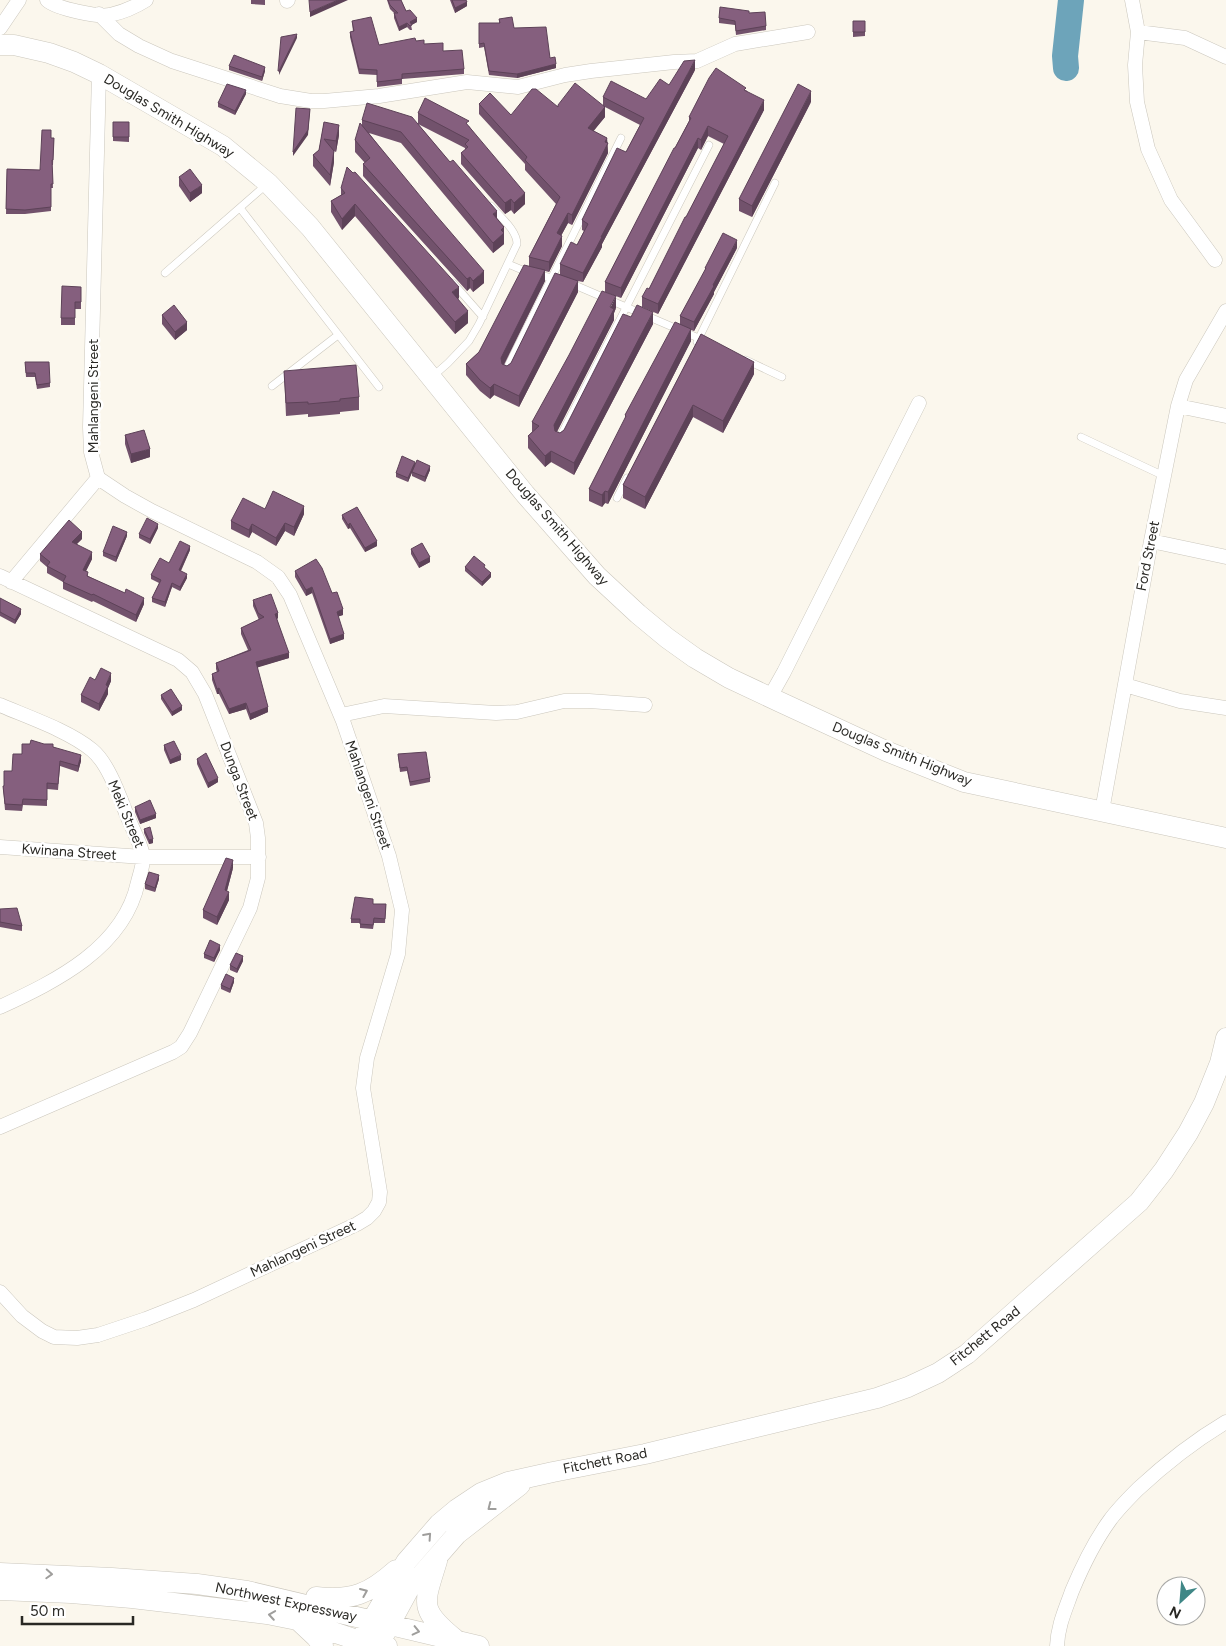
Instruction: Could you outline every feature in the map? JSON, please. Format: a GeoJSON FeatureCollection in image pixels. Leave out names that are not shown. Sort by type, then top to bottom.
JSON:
{"type":"FeatureCollection","features":[{"type":"Feature","properties":{"kind":"street"},"geometry":{"type":"LineString","coordinates":[[0,28],[19,0]]}},
{"type":"Feature","properties":{"kind":"street"},"geometry":{"type":"LineString","coordinates":[[47,0],[64,9],[108,15],[135,7],[146,0]]}},
{"type":"Feature","properties":{"kind":"street"},"geometry":{"type":"LineString","coordinates":[[1132,0],[1138,32],[1134,65],[1137,102],[1148,149],[1171,200],[1215,260]]}},
{"type":"Feature","properties":{"kind":"street"},"geometry":{"type":"LineString","coordinates":[[99,14],[119,34],[172,61],[280,96],[311,101],[379,96],[467,82],[518,87],[565,75],[591,71],[674,62],[696,62],[735,44],[808,32]]}},
{"type":"Feature","properties":{"kind":"street"},"geometry":{"type":"LineString","coordinates":[[1138,32],[1185,38],[1226,57]]}},
{"type":"Feature","properties":{"kind":"street","name":"Douglas Smith Highway"},"geometry":{"type":"LineString","coordinates":[[0,45],[14,45],[50,53],[100,74],[223,146],[268,183],[310,227],[525,494],[597,576],[638,614],[681,648],[729,678],[775,700],[886,750],[964,782],[1226,838]]}},
{"type":"Feature","properties":{"kind":"street","name":"Mahlangeni Street"},"geometry":{"type":"LineString","coordinates":[[0,1292],[22,1316],[42,1331],[54,1337],[77,1338],[98,1335],[194,1300],[357,1224],[367,1218],[379,1202],[380,1192],[364,1088],[367,1058],[398,954],[402,910],[390,856],[341,715],[290,595],[278,577],[257,562],[152,511],[98,478],[91,452],[90,427],[100,74]]}},
{"type":"Feature","properties":{"kind":"street","name":"Ford Street"},"geometry":{"type":"LineString","coordinates":[[1102,811],[1151,541],[1178,406],[1186,380],[1226,311]]}},
{"type":"Feature","properties":{"kind":"street"},"geometry":{"type":"LineString","coordinates":[[775,700],[784,672],[919,402]]}},
{"type":"Feature","properties":{"kind":"street"},"geometry":{"type":"LineString","coordinates":[[1178,406],[1226,416]]}},
{"type":"Feature","properties":{"kind":"street"},"geometry":{"type":"LineString","coordinates":[[6,579],[98,478]]}},
{"type":"Feature","properties":{"kind":"street"},"geometry":{"type":"LineString","coordinates":[[1151,541],[1226,557]]}},
{"type":"Feature","properties":{"kind":"street","name":"Dunga Street"},"geometry":{"type":"LineString","coordinates":[[0,1126],[173,1052],[181,1046],[197,1019],[250,908],[258,878],[259,857],[256,823],[205,694],[192,672],[178,660],[6,579]]}},
{"type":"Feature","properties":{"kind":"street"},"geometry":{"type":"LineString","coordinates":[[1125,685],[1180,701],[1226,708]]}},
{"type":"Feature","properties":{"kind":"street"},"geometry":{"type":"LineString","coordinates":[[341,715],[384,706],[496,713],[517,712],[564,702],[589,701],[645,705]]}},
{"type":"Feature","properties":{"kind":"street","name":"Meki Street"},"geometry":{"type":"LineString","coordinates":[[0,705],[53,728],[93,751],[102,762],[117,791],[143,857],[136,894],[125,918],[116,931],[61,977],[0,1007]]}},
{"type":"Feature","properties":{"kind":"street","name":"Kwinana Street"},"geometry":{"type":"LineString","coordinates":[[0,847],[143,857],[259,857]]}},
{"type":"Feature","properties":{"kind":"street","name":"Fitchett Road"},"geometry":{"type":"LineString","coordinates":[[373,1645],[380,1622],[406,1562],[438,1524],[481,1493],[508,1482],[645,1454],[877,1398],[908,1387],[938,1373],[967,1354],[1018,1311],[1138,1202],[1164,1170],[1192,1126],[1204,1103],[1220,1063],[1226,1038]]}},
{"type":"Feature","properties":{"kind":"street"},"geometry":{"type":"LineString","coordinates":[[1057,1646],[1060,1623],[1078,1578],[1110,1519],[1160,1469],[1203,1436],[1226,1422]]}},
{"type":"Feature","properties":{"kind":"street","name":"Fitchett Road"},"geometry":{"type":"LineString","coordinates":[[380,1622],[457,1534],[530,1478]]}},
{"type":"Feature","properties":{"kind":"street"},"geometry":{"type":"LineString","coordinates":[[440,1554],[427,1597],[428,1612],[442,1628],[457,1640]]}},
{"type":"Feature","properties":{"kind":"street"},"geometry":{"type":"LineString","coordinates":[[247,1591],[344,1599],[370,1590],[406,1562]]}},
{"type":"Feature","properties":{"kind":"street","name":"Northwest Expressway"},"geometry":{"type":"LineString","coordinates":[[0,1573],[197,1584],[247,1591],[479,1646]]}},
{"type":"Feature","properties":{"kind":"street","name":"Northwest Expressway"},"geometry":{"type":"LineString","coordinates":[[0,1590],[132,1598],[267,1614],[297,1620],[373,1645]]}},
{"type":"Feature","properties":{"kind":"street"},"geometry":{"type":"LineString","coordinates":[[297,1620],[323,1646]]}},
{"type":"Feature","properties":{"kind":"lane"},"geometry":{"type":"LineString","coordinates":[[506,372],[621,138]]}},
{"type":"Feature","properties":{"kind":"lane"},"geometry":{"type":"LineString","coordinates":[[559,439],[709,145]]}},
{"type":"Feature","properties":{"kind":"lane"},"geometry":{"type":"LineString","coordinates":[[166,273],[268,183]]}},
{"type":"Feature","properties":{"kind":"lane"},"geometry":{"type":"LineString","coordinates":[[695,347],[775,183]]}},
{"type":"Feature","properties":{"kind":"lane"},"geometry":{"type":"LineString","coordinates":[[432,377],[464,346],[483,317],[517,244],[517,238],[513,232],[487,201]]}},
{"type":"Feature","properties":{"kind":"lane"},"geometry":{"type":"LineString","coordinates":[[240,208],[379,387]]}},
{"type":"Feature","properties":{"kind":"lane"},"geometry":{"type":"LineString","coordinates":[[508,264],[527,272],[578,286],[708,342]]}},
{"type":"Feature","properties":{"kind":"lane"},"geometry":{"type":"LineString","coordinates":[[451,281],[483,317]]}},
{"type":"Feature","properties":{"kind":"lane"},"geometry":{"type":"LineString","coordinates":[[272,386],[338,335]]}},
{"type":"Feature","properties":{"kind":"lane"},"geometry":{"type":"LineString","coordinates":[[741,358],[782,378]]}},
{"type":"Feature","properties":{"kind":"lane"},"geometry":{"type":"LineString","coordinates":[[1081,437],[1164,476]]}},
{"type":"Feature","properties":{"kind":"lane"},"geometry":{"type":"LineString","coordinates":[[617,498],[631,471]]}},
{"type":"Feature","properties":{"kind":"building"},"geometry":{"type":"Polygon","coordinates":[[[309,0],[338,0],[310,12],[309,0]]]}},
{"type":"Feature","properties":{"kind":"building"},"geometry":{"type":"Polygon","coordinates":[[[388,0],[401,0],[406,11],[410,10],[417,18],[410,22],[412,25],[410,26],[407,23],[399,27],[394,13],[398,13],[388,0]]]}},
{"type":"Feature","properties":{"kind":"building"},"geometry":{"type":"Polygon","coordinates":[[[452,0],[466,0],[467,2],[455,8],[452,0]]]}},
{"type":"Feature","properties":{"kind":"building"},"geometry":{"type":"Polygon","coordinates":[[[720,7],[749,11],[749,13],[765,12],[766,26],[736,31],[735,21],[719,18],[720,7]]]}},
{"type":"Feature","properties":{"kind":"building"},"geometry":{"type":"Polygon","coordinates":[[[371,17],[379,45],[415,38],[416,41],[424,40],[424,44],[443,43],[443,51],[462,50],[464,69],[402,74],[402,79],[377,82],[377,70],[359,69],[350,32],[354,31],[352,21],[371,17]]]}},
{"type":"Feature","properties":{"kind":"building"},"geometry":{"type":"Polygon","coordinates":[[[512,17],[514,28],[546,27],[550,58],[555,57],[556,64],[517,74],[489,71],[484,43],[479,44],[479,23],[500,23],[499,19],[512,17]]]}},
{"type":"Feature","properties":{"kind":"building"},"geometry":{"type":"Polygon","coordinates":[[[853,21],[865,21],[865,32],[853,32],[853,21]]]}},
{"type":"Feature","properties":{"kind":"building"},"geometry":{"type":"Polygon","coordinates":[[[297,34],[279,71],[278,71],[281,37],[297,34]]]}},
{"type":"Feature","properties":{"kind":"building"},"geometry":{"type":"Polygon","coordinates":[[[234,55],[265,67],[262,77],[229,66],[234,55]]]}},
{"type":"Feature","properties":{"kind":"building"},"geometry":{"type":"Polygon","coordinates":[[[695,60],[583,273],[560,264],[571,242],[577,245],[588,224],[582,220],[617,148],[626,152],[644,118],[603,97],[611,81],[646,99],[660,79],[669,85],[684,61],[695,60]]]}},
{"type":"Feature","properties":{"kind":"building"},"geometry":{"type":"Polygon","coordinates":[[[716,68],[746,88],[744,90],[764,100],[658,304],[642,297],[647,288],[649,289],[728,136],[708,126],[701,140],[698,138],[621,288],[605,282],[691,118],[689,117],[709,78],[716,68]]]}},
{"type":"Feature","properties":{"kind":"building"},"geometry":{"type":"Polygon","coordinates":[[[575,83],[605,107],[588,128],[607,138],[605,142],[608,143],[572,215],[568,213],[557,233],[562,236],[549,262],[529,257],[560,197],[525,160],[527,157],[479,104],[490,93],[511,115],[532,89],[536,89],[558,107],[575,83]]]}},
{"type":"Feature","properties":{"kind":"building"},"geometry":{"type":"Polygon","coordinates":[[[227,84],[246,90],[235,111],[218,103],[227,84]]]}},
{"type":"Feature","properties":{"kind":"building"},"geometry":{"type":"Polygon","coordinates":[[[798,84],[811,91],[752,206],[739,199],[798,84]]]}},
{"type":"Feature","properties":{"kind":"building"},"geometry":{"type":"Polygon","coordinates":[[[425,98],[469,121],[466,123],[525,193],[514,203],[511,199],[505,203],[461,153],[468,147],[465,144],[469,140],[418,113],[425,98]]]}},
{"type":"Feature","properties":{"kind":"building"},"geometry":{"type":"Polygon","coordinates":[[[367,103],[412,117],[450,162],[453,160],[497,211],[493,214],[504,227],[501,230],[504,233],[493,243],[401,132],[362,120],[367,103]]]}},
{"type":"Feature","properties":{"kind":"building"},"geometry":{"type":"Polygon","coordinates":[[[296,108],[310,109],[308,130],[293,152],[296,108]]]}},
{"type":"Feature","properties":{"kind":"building"},"geometry":{"type":"Polygon","coordinates":[[[113,122],[129,122],[129,137],[113,137],[113,122]]]}},
{"type":"Feature","properties":{"kind":"building"},"geometry":{"type":"Polygon","coordinates":[[[324,122],[339,125],[336,141],[324,139],[334,151],[330,175],[313,155],[319,150],[324,122]]]}},
{"type":"Feature","properties":{"kind":"building"},"geometry":{"type":"Polygon","coordinates":[[[360,123],[484,271],[473,281],[470,277],[467,279],[363,164],[370,158],[355,140],[360,123]]]}},
{"type":"Feature","properties":{"kind":"building"},"geometry":{"type":"Polygon","coordinates":[[[42,130],[51,130],[51,138],[54,138],[51,207],[25,210],[6,209],[7,169],[40,170],[42,130]]]}},
{"type":"Feature","properties":{"kind":"building"},"geometry":{"type":"Polygon","coordinates":[[[347,167],[353,173],[355,172],[459,287],[452,292],[468,311],[455,322],[355,204],[342,219],[331,201],[345,193],[341,188],[347,167]]]}},
{"type":"Feature","properties":{"kind":"building"},"geometry":{"type":"Polygon","coordinates":[[[190,169],[202,185],[190,193],[179,177],[190,169]]]}},
{"type":"Feature","properties":{"kind":"building"},"geometry":{"type":"Polygon","coordinates":[[[723,233],[737,240],[694,322],[680,316],[723,233]]]}},
{"type":"Feature","properties":{"kind":"building"},"geometry":{"type":"Polygon","coordinates":[[[524,265],[545,270],[501,358],[502,364],[507,366],[511,363],[555,273],[578,281],[519,396],[494,384],[490,388],[466,364],[479,352],[524,265]]]}},
{"type":"Feature","properties":{"kind":"building"},"geometry":{"type":"Polygon","coordinates":[[[62,286],[81,287],[81,302],[75,302],[75,318],[61,318],[62,286]]]}},
{"type":"Feature","properties":{"kind":"building"},"geometry":{"type":"Polygon","coordinates":[[[602,291],[616,296],[610,307],[614,309],[554,425],[555,431],[560,433],[564,430],[623,314],[631,317],[637,305],[653,312],[574,463],[551,451],[545,456],[528,436],[539,426],[532,422],[602,291]]]}},
{"type":"Feature","properties":{"kind":"building"},"geometry":{"type":"Polygon","coordinates":[[[174,305],[187,322],[175,332],[162,315],[174,305]]]}},
{"type":"Feature","properties":{"kind":"building"},"geometry":{"type":"Polygon","coordinates":[[[675,322],[691,329],[608,492],[605,491],[602,495],[589,489],[625,415],[675,322]]]}},
{"type":"Feature","properties":{"kind":"building"},"geometry":{"type":"Polygon","coordinates":[[[701,334],[754,362],[723,421],[693,405],[645,497],[623,485],[701,334]]]}},
{"type":"Feature","properties":{"kind":"building"},"geometry":{"type":"Polygon","coordinates":[[[25,362],[49,362],[50,383],[37,385],[35,373],[26,373],[25,362]]]}},
{"type":"Feature","properties":{"kind":"building"},"geometry":{"type":"Polygon","coordinates":[[[356,365],[359,397],[308,404],[308,402],[286,403],[284,371],[356,365]]]}},
{"type":"Feature","properties":{"kind":"building"},"geometry":{"type":"Polygon","coordinates":[[[144,430],[150,449],[131,454],[125,435],[144,430]]]}},
{"type":"Feature","properties":{"kind":"building"},"geometry":{"type":"Polygon","coordinates":[[[402,456],[415,462],[408,478],[396,473],[402,456]]]}},
{"type":"Feature","properties":{"kind":"building"},"geometry":{"type":"Polygon","coordinates":[[[417,460],[430,466],[425,477],[412,472],[417,460]]]}},
{"type":"Feature","properties":{"kind":"building"},"geometry":{"type":"Polygon","coordinates":[[[273,491],[304,506],[294,527],[285,523],[276,538],[252,524],[249,530],[231,521],[243,498],[265,509],[273,491]]]}},
{"type":"Feature","properties":{"kind":"building"},"geometry":{"type":"Polygon","coordinates":[[[357,507],[377,541],[365,548],[350,523],[348,525],[342,515],[357,507]]]}},
{"type":"Feature","properties":{"kind":"building"},"geometry":{"type":"Polygon","coordinates":[[[147,518],[158,524],[150,539],[139,534],[147,518]]]}},
{"type":"Feature","properties":{"kind":"building"},"geometry":{"type":"Polygon","coordinates":[[[69,520],[82,532],[72,542],[92,552],[83,570],[88,572],[87,576],[125,593],[126,589],[144,598],[136,615],[63,582],[66,576],[47,566],[50,562],[40,554],[69,520]]]}},
{"type":"Feature","properties":{"kind":"building"},"geometry":{"type":"Polygon","coordinates":[[[113,526],[127,532],[116,557],[103,552],[113,526]]]}},
{"type":"Feature","properties":{"kind":"building"},"geometry":{"type":"Polygon","coordinates":[[[180,541],[190,546],[179,570],[187,574],[180,587],[172,583],[165,602],[152,598],[161,580],[151,575],[160,558],[169,563],[180,541]]]}},
{"type":"Feature","properties":{"kind":"building"},"geometry":{"type":"Polygon","coordinates":[[[422,543],[430,557],[419,563],[411,549],[422,543]]]}},
{"type":"Feature","properties":{"kind":"building"},"geometry":{"type":"Polygon","coordinates":[[[474,556],[491,573],[482,582],[465,567],[474,556]]]}},
{"type":"Feature","properties":{"kind":"building"},"geometry":{"type":"Polygon","coordinates":[[[316,559],[322,568],[332,593],[337,592],[343,609],[337,612],[344,634],[330,639],[312,587],[306,590],[295,571],[316,559]]]}},
{"type":"Feature","properties":{"kind":"building"},"geometry":{"type":"Polygon","coordinates":[[[271,594],[278,613],[275,614],[289,653],[256,662],[268,707],[250,714],[246,703],[229,709],[219,688],[217,689],[212,674],[219,671],[216,663],[251,650],[241,628],[264,617],[258,613],[253,600],[271,594]]]}},
{"type":"Feature","properties":{"kind":"building"},"geometry":{"type":"Polygon","coordinates":[[[0,598],[21,609],[15,620],[0,612],[0,598]]]}},
{"type":"Feature","properties":{"kind":"building"},"geometry":{"type":"Polygon","coordinates":[[[101,668],[111,673],[106,685],[108,686],[99,704],[81,695],[90,677],[95,680],[101,668]]]}},
{"type":"Feature","properties":{"kind":"building"},"geometry":{"type":"Polygon","coordinates":[[[171,689],[182,706],[172,712],[161,695],[171,689]]]}},
{"type":"Feature","properties":{"kind":"building"},"geometry":{"type":"Polygon","coordinates":[[[31,740],[44,744],[53,744],[53,747],[81,755],[78,766],[60,761],[58,784],[47,783],[47,800],[23,799],[22,805],[5,804],[4,771],[12,771],[13,754],[22,754],[22,744],[30,744],[31,740]]]}},
{"type":"Feature","properties":{"kind":"building"},"geometry":{"type":"Polygon","coordinates":[[[174,741],[181,755],[170,760],[164,745],[174,741]]]}},
{"type":"Feature","properties":{"kind":"building"},"geometry":{"type":"Polygon","coordinates":[[[426,752],[430,778],[410,782],[407,767],[400,768],[398,754],[426,752]]]}},
{"type":"Feature","properties":{"kind":"building"},"geometry":{"type":"Polygon","coordinates":[[[206,753],[218,778],[208,783],[197,759],[206,753]]]}},
{"type":"Feature","properties":{"kind":"building"},"geometry":{"type":"Polygon","coordinates":[[[150,800],[156,814],[140,820],[135,807],[150,800]]]}},
{"type":"Feature","properties":{"kind":"building"},"geometry":{"type":"Polygon","coordinates":[[[150,827],[153,839],[149,840],[144,829],[150,827]]]}},
{"type":"Feature","properties":{"kind":"building"},"geometry":{"type":"Polygon","coordinates":[[[226,858],[233,860],[225,890],[229,892],[217,917],[203,910],[226,858]]]}},
{"type":"Feature","properties":{"kind":"building"},"geometry":{"type":"Polygon","coordinates":[[[149,872],[159,875],[155,888],[145,884],[149,872]]]}},
{"type":"Feature","properties":{"kind":"building"},"geometry":{"type":"Polygon","coordinates":[[[355,897],[373,899],[373,904],[386,904],[385,919],[374,918],[373,925],[360,924],[360,919],[351,919],[355,897]]]}},
{"type":"Feature","properties":{"kind":"building"},"geometry":{"type":"Polygon","coordinates":[[[17,908],[22,926],[0,922],[0,909],[17,908]]]}},
{"type":"Feature","properties":{"kind":"building"},"geometry":{"type":"Polygon","coordinates":[[[210,940],[220,945],[214,958],[204,954],[210,940]]]}},
{"type":"Feature","properties":{"kind":"building"},"geometry":{"type":"Polygon","coordinates":[[[236,953],[243,956],[237,969],[230,965],[236,953]]]}},
{"type":"Feature","properties":{"kind":"building"},"geometry":{"type":"Polygon","coordinates":[[[226,974],[234,978],[230,989],[221,985],[226,974]]]}},
{"type":"Feature","properties":{"kind":"waterway"},"geometry":{"type":"LineString","coordinates":[[1066,68],[1065,56],[1071,0]]}}]}
